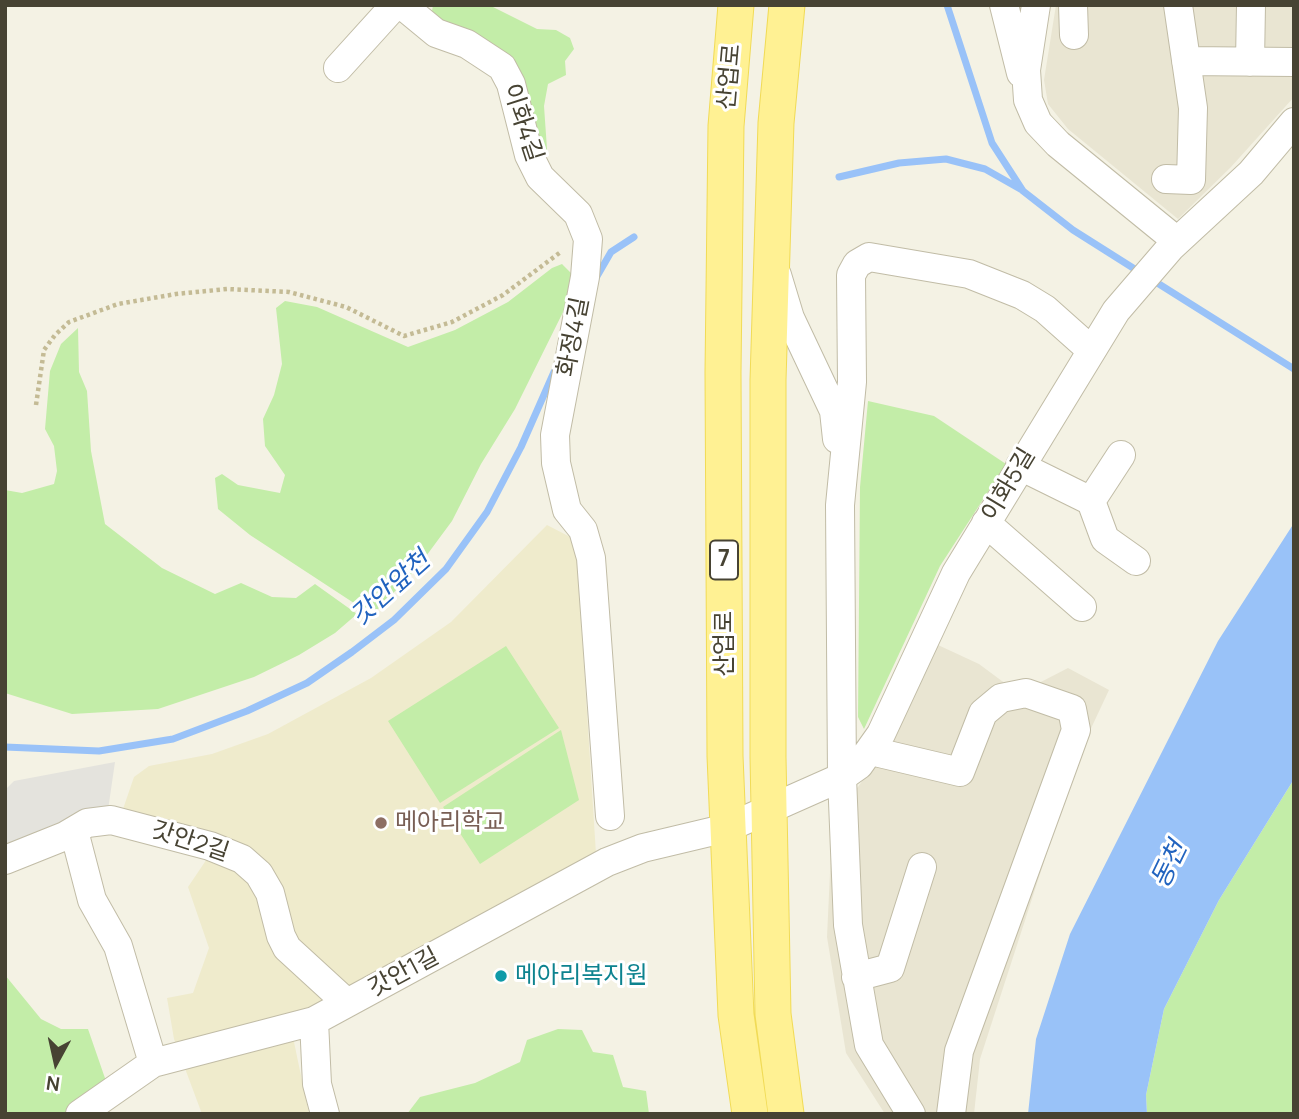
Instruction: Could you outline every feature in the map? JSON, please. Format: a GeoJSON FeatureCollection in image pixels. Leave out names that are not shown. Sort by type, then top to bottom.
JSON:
{"type":"FeatureCollection","features":[{"type":"Feature","properties":{"kind":"main road","name":"산업로"},"geometry":{"type":"LineString","coordinates":[[736,5],[726,126],[724,304],[727,828],[736,1015],[750,1114]]}},
{"type":"Feature","properties":{"kind":"main road","name":"산업로"},"geometry":{"type":"LineString","coordinates":[[786,1114],[773,1014],[768,809],[768,380],[776,123],[787,5]]}},
{"type":"Feature","properties":{"kind":"street"},"geometry":{"type":"LineString","coordinates":[[338,68],[395,5]]}},
{"type":"Feature","properties":{"kind":"street","name":"이화4길"},"geometry":{"type":"LineString","coordinates":[[402,5],[436,33],[467,44],[502,67],[511,85],[529,155],[540,177],[578,214],[588,239]]}},
{"type":"Feature","properties":{"kind":"street"},"geometry":{"type":"LineString","coordinates":[[1004,5],[1028,100],[1038,123],[1058,144],[1174,244]]}},
{"type":"Feature","properties":{"kind":"street"},"geometry":{"type":"LineString","coordinates":[[1028,100],[1026,70],[1036,5]]}},
{"type":"Feature","properties":{"kind":"street"},"geometry":{"type":"LineString","coordinates":[[1073,5],[1074,35]]}},
{"type":"Feature","properties":{"kind":"street"},"geometry":{"type":"LineString","coordinates":[[1166,179],[1191,180],[1193,108],[1178,5]]}},
{"type":"Feature","properties":{"kind":"street"},"geometry":{"type":"LineString","coordinates":[[1250,62],[1251,5]]}},
{"type":"Feature","properties":{"kind":"street"},"geometry":{"type":"LineString","coordinates":[[1186,61],[1294,62]]}},
{"type":"Feature","properties":{"kind":"street","name":"이화5길"},"geometry":{"type":"LineString","coordinates":[[727,828],[842,777],[871,751],[956,573],[1116,311],[1174,244],[1251,173],[1294,122]]}},
{"type":"Feature","properties":{"kind":"street","name":"화정4길"},"geometry":{"type":"LineString","coordinates":[[588,239],[585,277],[555,435],[556,463],[567,510],[583,530],[591,558],[610,816]]}},
{"type":"Feature","properties":{"kind":"street"},"geometry":{"type":"LineString","coordinates":[[772,254],[790,318],[834,411],[840,505],[842,777],[848,925],[869,1045],[911,1114]]}},
{"type":"Feature","properties":{"kind":"street"},"geometry":{"type":"LineString","coordinates":[[840,505],[852,382],[851,275],[857,264],[869,257],[969,274],[1000,284],[1045,309],[1091,350]]}},
{"type":"Feature","properties":{"kind":"street"},"geometry":{"type":"LineString","coordinates":[[1091,501],[1121,455]]}},
{"type":"Feature","properties":{"kind":"street"},"geometry":{"type":"LineString","coordinates":[[1020,466],[1091,501],[1105,538],[1136,561]]}},
{"type":"Feature","properties":{"kind":"street"},"geometry":{"type":"LineString","coordinates":[[986,523],[1082,607]]}},
{"type":"Feature","properties":{"kind":"street"},"geometry":{"type":"LineString","coordinates":[[871,751],[960,772],[983,713],[1001,698],[1026,693],[1072,709],[1076,730],[959,1051],[951,1114]]}},
{"type":"Feature","properties":{"kind":"street","name":"갓안2길"},"geometry":{"type":"LineString","coordinates":[[5,860],[87,823],[111,820],[198,842],[242,859],[259,874],[270,893],[281,936],[287,948],[347,1003]]}},
{"type":"Feature","properties":{"kind":"street","name":"갓안1길"},"geometry":{"type":"LineString","coordinates":[[80,1114],[153,1063],[314,1021],[607,862],[643,848],[727,828]]}},
{"type":"Feature","properties":{"kind":"street"},"geometry":{"type":"LineString","coordinates":[[74,831],[92,900],[118,946],[153,1063]]}},
{"type":"Feature","properties":{"kind":"street"},"geometry":{"type":"LineString","coordinates":[[856,977],[890,968],[922,867]]}},
{"type":"Feature","properties":{"kind":"street"},"geometry":{"type":"LineString","coordinates":[[314,1021],[317,1084],[325,1114]]}},
{"type":"Feature","properties":{"kind":"path"},"geometry":{"type":"LineString","coordinates":[[36,405],[44,350],[55,335],[69,322],[118,304],[176,293],[227,289],[289,292],[346,307],[404,336],[452,322],[503,295],[548,261],[588,239]]}},
{"type":"Feature","properties":{"kind":"shaded area"},"geometry":{"type":"Polygon","coordinates":[[[1056,5],[1294,5],[1294,97],[1231,167],[1178,219],[1068,129],[1048,104],[1044,80],[1056,5]]]}},
{"type":"Feature","properties":{"kind":"shaded area","name":"메아리학교"},"geometry":{"type":"Polygon","coordinates":[[[547,525],[576,540],[596,854],[328,1003],[296,1015],[294,1042],[309,1114],[202,1114],[174,1039],[167,998],[193,993],[209,948],[188,887],[217,844],[123,809],[134,777],[149,766],[212,754],[268,734],[371,678],[451,622],[547,525]]]}},
{"type":"Feature","properties":{"kind":"shaded area"},"geometry":{"type":"Polygon","coordinates":[[[938,645],[979,664],[1010,687],[1037,684],[1068,668],[1109,690],[1079,754],[980,1059],[974,1114],[885,1114],[846,1053],[827,937],[833,809],[858,787],[893,737],[938,645]]]}},
{"type":"Feature","properties":{"kind":"shaded area"},"geometry":{"type":"Polygon","coordinates":[[[115,762],[108,810],[5,848],[5,790],[14,781],[115,762]]]}},
{"type":"Feature","properties":{"kind":"green space"},"geometry":{"type":"Polygon","coordinates":[[[433,5],[489,5],[537,29],[556,30],[570,38],[574,49],[565,61],[566,75],[548,84],[544,106],[547,149],[544,165],[522,98],[431,17],[433,5]]]}},
{"type":"Feature","properties":{"kind":"green space"},"geometry":{"type":"Polygon","coordinates":[[[562,264],[573,275],[570,298],[515,409],[481,464],[452,521],[418,567],[378,609],[363,609],[250,535],[218,509],[215,478],[222,474],[238,485],[280,493],[285,475],[265,446],[263,419],[274,395],[282,364],[276,308],[285,301],[317,307],[408,347],[455,330],[508,302],[552,268],[562,264]]]}},
{"type":"Feature","properties":{"kind":"green space"},"geometry":{"type":"Polygon","coordinates":[[[78,328],[79,372],[87,391],[91,451],[105,524],[162,568],[215,594],[241,583],[272,597],[296,598],[315,584],[357,614],[335,633],[299,655],[254,677],[158,709],[72,714],[5,693],[5,490],[22,493],[54,484],[57,471],[54,446],[45,429],[50,371],[61,344],[78,328]]]}},
{"type":"Feature","properties":{"kind":"green space"},"geometry":{"type":"Polygon","coordinates":[[[868,401],[934,416],[1006,464],[940,566],[864,729],[858,717],[860,487],[868,401]]]}},
{"type":"Feature","properties":{"kind":"green space"},"geometry":{"type":"Polygon","coordinates":[[[506,646],[559,728],[440,803],[388,721],[506,646]]]}},
{"type":"Feature","properties":{"kind":"green space"},"geometry":{"type":"Polygon","coordinates":[[[561,730],[579,800],[480,864],[443,807],[561,730]]]}},
{"type":"Feature","properties":{"kind":"green space"},"geometry":{"type":"Polygon","coordinates":[[[1294,779],[1294,1114],[1147,1114],[1146,1095],[1164,1009],[1219,900],[1294,779]]]}},
{"type":"Feature","properties":{"kind":"green space"},"geometry":{"type":"Polygon","coordinates":[[[5,975],[41,1019],[61,1029],[88,1029],[107,1084],[66,1114],[5,1114],[5,975]]]}},
{"type":"Feature","properties":{"kind":"green space"},"geometry":{"type":"Polygon","coordinates":[[[558,1029],[582,1030],[593,1052],[613,1055],[623,1087],[646,1091],[649,1114],[407,1114],[420,1097],[475,1083],[520,1062],[527,1040],[558,1029]]]}},
{"type":"Feature","properties":{"kind":"water","name":"동천"},"geometry":{"type":"Polygon","coordinates":[[[1294,523],[1294,779],[1219,900],[1164,1009],[1146,1095],[1147,1114],[1028,1114],[1036,1039],[1070,934],[1218,641],[1294,523]]]}},
{"type":"Feature","properties":{"kind":"waterway"},"geometry":{"type":"LineString","coordinates":[[947,5],[992,143],[1023,191],[1073,230],[1141,273]]}},
{"type":"Feature","properties":{"kind":"waterway","name":"갓안앞천"},"geometry":{"type":"LineString","coordinates":[[839,177],[899,163],[946,159],[985,169],[1022,190]]}},
{"type":"Feature","properties":{"kind":"waterway","name":"갓안앞천"},"geometry":{"type":"LineString","coordinates":[[596,278],[611,252],[634,237]]}},
{"type":"Feature","properties":{"kind":"waterway"},"geometry":{"type":"LineString","coordinates":[[1151,279],[1294,369]]}},
{"type":"Feature","properties":{"kind":"waterway","name":"갓안앞천"},"geometry":{"type":"LineString","coordinates":[[5,747],[99,751],[173,739],[247,711],[307,683],[394,620],[446,569],[487,512],[521,447],[554,372]]}},
{"type":"Feature","properties":{"kind":"place","name":"메아리학교"},"geometry":{"type":"Point","coordinates":[381,823]}},
{"type":"Feature","properties":{"kind":"place","name":"메아리복지원"},"geometry":{"type":"Point","coordinates":[501,976]}}]}
